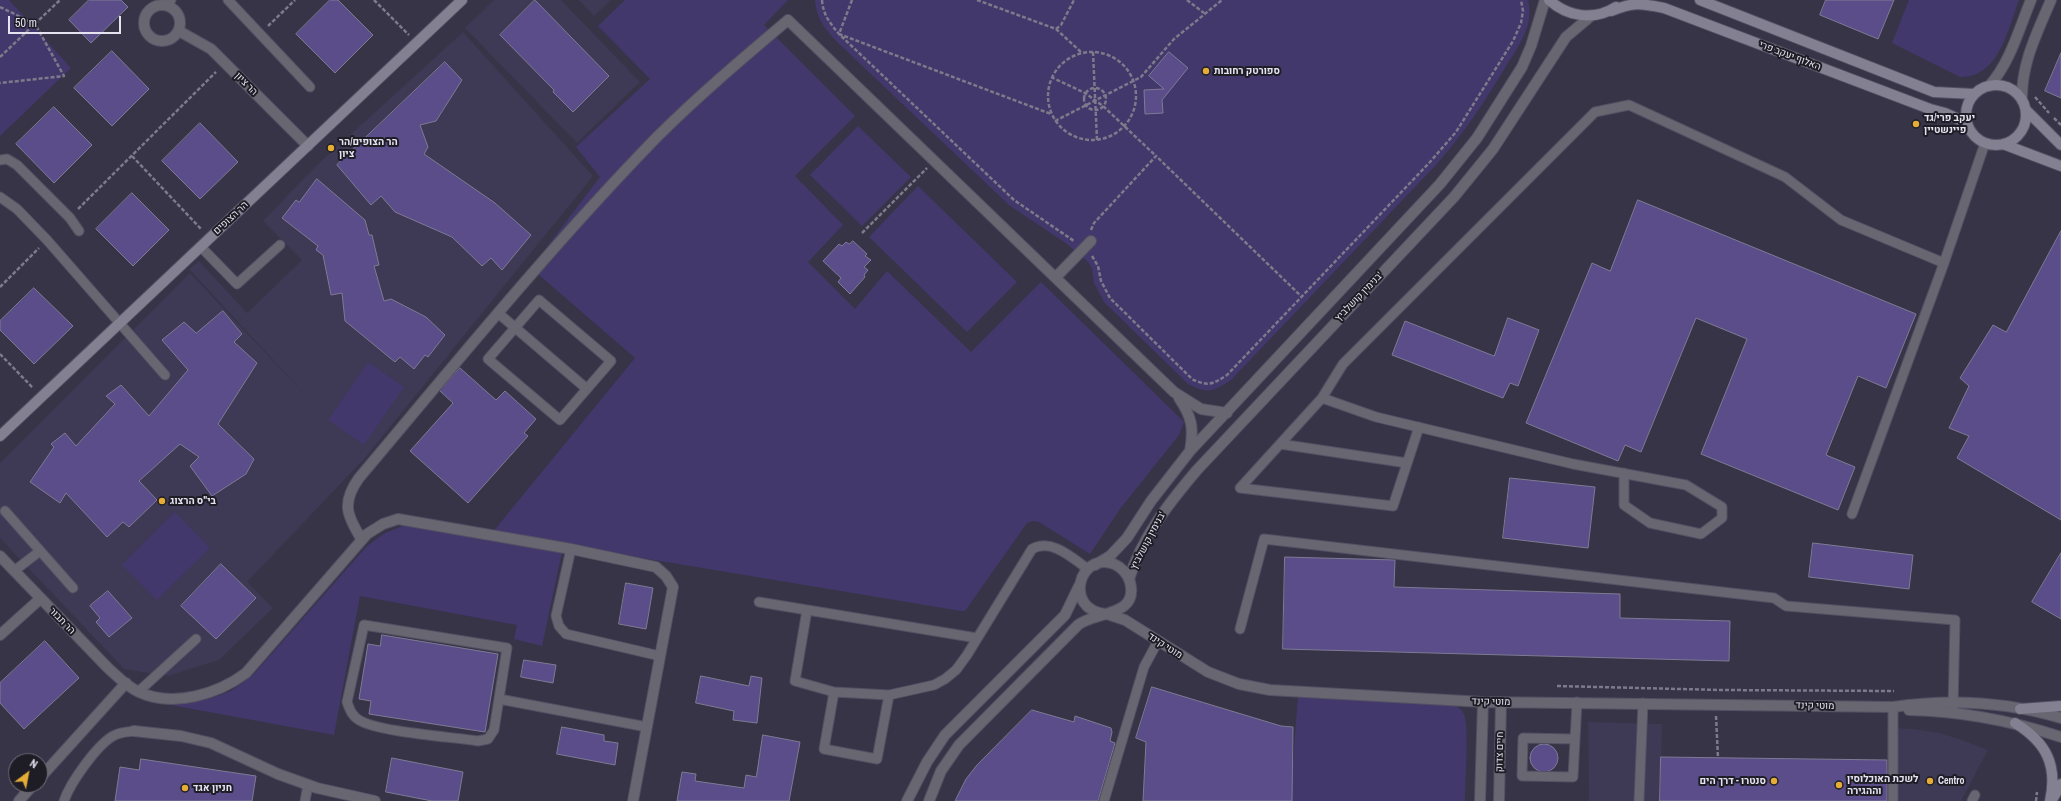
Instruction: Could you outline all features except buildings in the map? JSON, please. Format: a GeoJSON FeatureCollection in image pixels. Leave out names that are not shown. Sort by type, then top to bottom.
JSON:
{"type":"FeatureCollection","features":[{"type":"Feature","properties":{"kind":"street","name":"הר הצופים"},"geometry":{"type":"LineString","coordinates":[[0,436],[462,0]]}},
{"type":"Feature","properties":{"kind":"street","name":"בנימין קושלביץ'"},"geometry":{"type":"LineString","coordinates":[[1092,567],[1110,556],[1127,538],[1151,501],[1190,451],[1440,184],[1460,160],[1522,67],[1531,46],[1545,0]]}},
{"type":"Feature","properties":{"kind":"street"},"geometry":{"type":"LineString","coordinates":[[1549,0],[1566,12],[1578,16],[1591,16]]}},
{"type":"Feature","properties":{"kind":"street"},"geometry":{"type":"LineString","coordinates":[[1611,11],[1626,0]]}},
{"type":"Feature","properties":{"kind":"street","name":"האלוף יעקב פרי"},"geometry":{"type":"LineString","coordinates":[[1700,0],[1934,92],[1974,94]]}},
{"type":"Feature","properties":{"kind":"street"},"geometry":{"type":"LineString","coordinates":[[1989,86],[1999,74],[2004,64],[2031,0]]}},
{"type":"Feature","properties":{"kind":"street"},"geometry":{"type":"LineString","coordinates":[[2051,0],[2028,57],[2022,84],[2024,105],[2024,128],[2018,135],[2003,144],[1994,145],[1985,143],[1970,132],[1967,123],[1967,106],[1974,94],[1989,86],[1997,85],[2007,87],[2016,92],[2024,105],[2061,145]]}},
{"type":"Feature","properties":{"kind":"street"},"geometry":{"type":"LineString","coordinates":[[168,2],[179,18],[179,31],[171,39],[164,41],[152,38],[146,32],[144,20],[149,10],[168,2]]}},
{"type":"Feature","properties":{"kind":"street","name":"האלוף יעקב פרי"},"geometry":{"type":"LineString","coordinates":[[1591,16],[1611,11],[1628,4],[1647,4],[1664,8],[1930,109],[1945,113],[1967,123]]}},
{"type":"Feature","properties":{"kind":"street","name":"בנימין קושלביץ'"},"geometry":{"type":"LineString","coordinates":[[1129,579],[1143,547],[1155,525],[1182,488],[1233,430],[1454,197],[1493,149],[1566,37],[1591,16]]}},
{"type":"Feature","properties":{"kind":"street"},"geometry":{"type":"LineString","coordinates":[[362,540],[351,524],[348,513],[347,501],[350,490],[498,313],[657,138],[693,103],[788,20],[1174,392],[1186,408],[1193,429],[1190,451]]}},
{"type":"Feature","properties":{"kind":"street","name":"הר ציון"},"geometry":{"type":"LineString","coordinates":[[179,31],[211,49],[308,146]]}},
{"type":"Feature","properties":{"kind":"street"},"geometry":{"type":"LineString","coordinates":[[2003,144],[2061,166]]}},
{"type":"Feature","properties":{"kind":"street"},"geometry":{"type":"LineString","coordinates":[[1056,277],[1091,241]]}},
{"type":"Feature","properties":{"kind":"street"},"geometry":{"type":"LineString","coordinates":[[1174,392],[1201,409],[1227,413]]}},
{"type":"Feature","properties":{"kind":"street","name":"הר תבור"},"geometry":{"type":"LineString","coordinates":[[0,556],[40,599],[126,684],[138,692],[154,698],[197,696],[232,684],[246,673],[367,534],[383,524],[398,519],[571,549],[656,567],[666,576],[673,587],[633,801]]}},
{"type":"Feature","properties":{"kind":"street"},"geometry":{"type":"LineString","coordinates":[[907,801],[927,762],[945,735],[1064,615],[1082,577],[1092,567],[1102,563],[1114,564],[1123,570],[1129,579],[1131,590],[1126,604],[1118,611],[1089,618],[1078,625],[963,740],[944,766],[929,801]]}},
{"type":"Feature","properties":{"kind":"street"},"geometry":{"type":"LineString","coordinates":[[1079,586],[1081,597],[1086,606],[1094,612],[1106,614]]}},
{"type":"Feature","properties":{"kind":"street"},"geometry":{"type":"LineString","coordinates":[[0,635],[40,599]]}},
{"type":"Feature","properties":{"kind":"street","name":"מוטי קינד"},"geometry":{"type":"LineString","coordinates":[[1106,614],[1125,620],[1208,672],[1229,681],[1259,688],[1301,693],[1483,702],[1577,702],[2020,709],[2061,718]]}},
{"type":"Feature","properties":{"kind":"street"},"geometry":{"type":"LineString","coordinates":[[48,769],[126,684]]}},
{"type":"Feature","properties":{"kind":"street","name":"חיים צדוק"},"geometry":{"type":"LineString","coordinates":[[1480,801],[1483,702]]}},
{"type":"Feature","properties":{"kind":"street","name":"חיים צדוק"},"geometry":{"type":"LineString","coordinates":[[1499,801],[1501,702]]}},
{"type":"Feature","properties":{"kind":"street"},"geometry":{"type":"LineString","coordinates":[[2020,709],[2061,706]]}},
{"type":"Feature","properties":{"kind":"street","name":"מוטי קינד"},"geometry":{"type":"LineString","coordinates":[[1953,708],[2015,723],[2061,737]]}},
{"type":"Feature","properties":{"kind":"street"},"geometry":{"type":"LineString","coordinates":[[2015,723],[2038,740],[2047,755],[2052,772],[2051,801]]}},
{"type":"Feature","properties":{"kind":"street"},"geometry":{"type":"LineString","coordinates":[[134,731],[181,736],[211,743],[278,774],[308,785],[375,801]]}},
{"type":"Feature","properties":{"kind":"street"},"geometry":{"type":"LineString","coordinates":[[2051,801],[2061,784]]}},
{"type":"Feature","properties":{"kind":"street"},"geometry":{"type":"LineString","coordinates":[[19,801],[26,793]]}},
{"type":"Feature","properties":{"kind":"lane"},"geometry":{"type":"LineString","coordinates":[[228,0],[310,87]]}},
{"type":"Feature","properties":{"kind":"lane"},"geometry":{"type":"LineString","coordinates":[[1419,427],[1393,506],[1240,488],[1322,398],[1344,364],[1594,112],[1629,105],[1785,177],[1841,220],[1944,263]]}},
{"type":"Feature","properties":{"kind":"lane"},"geometry":{"type":"LineString","coordinates":[[1852,514],[1944,263],[1985,143]]}},
{"type":"Feature","properties":{"kind":"lane"},"geometry":{"type":"LineString","coordinates":[[0,160],[7,159],[16,165],[70,218],[79,231]]}},
{"type":"Feature","properties":{"kind":"lane"},"geometry":{"type":"LineString","coordinates":[[0,198],[16,208],[47,240],[165,375]]}},
{"type":"Feature","properties":{"kind":"lane"},"geometry":{"type":"LineString","coordinates":[[201,247],[237,284],[280,245]]}},
{"type":"Feature","properties":{"kind":"lane"},"geometry":{"type":"LineString","coordinates":[[538,300],[611,362],[587,389],[560,420],[488,359],[538,300]]}},
{"type":"Feature","properties":{"kind":"lane"},"geometry":{"type":"LineString","coordinates":[[498,313],[587,389]]}},
{"type":"Feature","properties":{"kind":"lane"},"geometry":{"type":"LineString","coordinates":[[1322,398],[1376,417],[1573,464],[1624,473],[1686,485],[1722,507],[1722,518],[1701,534],[1650,523],[1624,505],[1624,473]]}},
{"type":"Feature","properties":{"kind":"lane"},"geometry":{"type":"LineString","coordinates":[[1280,444],[1407,463]]}},
{"type":"Feature","properties":{"kind":"lane"},"geometry":{"type":"LineString","coordinates":[[4,511],[73,588]]}},
{"type":"Feature","properties":{"kind":"lane"},"geometry":{"type":"LineString","coordinates":[[1240,629],[1264,539],[1774,598],[1786,606],[1955,620],[1953,708]]}},
{"type":"Feature","properties":{"kind":"lane"},"geometry":{"type":"LineString","coordinates":[[806,610],[795,681],[834,692],[889,694],[934,685],[945,679],[956,670],[1032,549],[1047,545],[1054,547],[1092,567]]}},
{"type":"Feature","properties":{"kind":"lane"},"geometry":{"type":"LineString","coordinates":[[571,549],[556,616],[559,626],[566,634],[660,656]]}},
{"type":"Feature","properties":{"kind":"lane"},"geometry":{"type":"LineString","coordinates":[[14,571],[40,551]]}},
{"type":"Feature","properties":{"kind":"lane"},"geometry":{"type":"LineString","coordinates":[[759,602],[977,638]]}},
{"type":"Feature","properties":{"kind":"lane"},"geometry":{"type":"LineString","coordinates":[[364,625],[507,648],[499,699],[494,730],[488,739],[478,741],[376,727],[359,720],[350,712],[347,702],[364,625]]}},
{"type":"Feature","properties":{"kind":"lane"},"geometry":{"type":"LineString","coordinates":[[138,692],[196,639]]}},
{"type":"Feature","properties":{"kind":"lane"},"geometry":{"type":"LineString","coordinates":[[1104,801],[1144,667],[1158,641]]}},
{"type":"Feature","properties":{"kind":"lane"},"geometry":{"type":"LineString","coordinates":[[834,692],[824,748],[877,759],[889,694]]}},
{"type":"Feature","properties":{"kind":"lane"},"geometry":{"type":"LineString","coordinates":[[499,699],[647,727]]}},
{"type":"Feature","properties":{"kind":"lane"},"geometry":{"type":"LineString","coordinates":[[1575,739],[1523,738],[1522,776],[1573,777],[1577,702]]}},
{"type":"Feature","properties":{"kind":"lane"},"geometry":{"type":"LineString","coordinates":[[1639,801],[1643,703]]}},
{"type":"Feature","properties":{"kind":"lane"},"geometry":{"type":"LineString","coordinates":[[1892,801],[1893,707]]}},
{"type":"Feature","properties":{"kind":"lane"},"geometry":{"type":"LineString","coordinates":[[64,801],[68,790],[102,746],[116,734],[134,731]]}},
{"type":"Feature","properties":{"kind":"lane"},"geometry":{"type":"LineString","coordinates":[[305,801],[308,785]]}},
{"type":"Feature","properties":{"kind":"path"},"geometry":{"type":"LineString","coordinates":[[0,57],[60,0]]}},
{"type":"Feature","properties":{"kind":"path"},"geometry":{"type":"LineString","coordinates":[[259,34],[295,0]]}},
{"type":"Feature","properties":{"kind":"path"},"geometry":{"type":"LineString","coordinates":[[374,0],[416,43]]}},
{"type":"Feature","properties":{"kind":"path"},"geometry":{"type":"LineString","coordinates":[[822,0],[823,10],[829,22],[839,34],[1014,200],[1083,248],[1094,258],[1098,266],[1101,281],[1110,298],[1192,379],[1203,384],[1215,382],[1227,375],[1430,162],[1456,132],[1513,41],[1521,23],[1523,11],[1521,0]]}},
{"type":"Feature","properties":{"kind":"path"},"geometry":{"type":"LineString","coordinates":[[839,34],[852,0]]}},
{"type":"Feature","properties":{"kind":"path"},"geometry":{"type":"LineString","coordinates":[[977,0],[1056,30],[1082,52]]}},
{"type":"Feature","properties":{"kind":"path"},"geometry":{"type":"LineString","coordinates":[[1056,30],[1061,25],[1074,0]]}},
{"type":"Feature","properties":{"kind":"path"},"geometry":{"type":"LineString","coordinates":[[1187,0],[1204,13]]}},
{"type":"Feature","properties":{"kind":"path"},"geometry":{"type":"LineString","coordinates":[[1193,0],[1194,4]]}},
{"type":"Feature","properties":{"kind":"path"},"geometry":{"type":"LineString","coordinates":[[1055,121],[1134,81],[1148,72],[1174,39],[1204,13],[1222,0]]}},
{"type":"Feature","properties":{"kind":"path"},"geometry":{"type":"LineString","coordinates":[[0,7],[35,24],[64,76],[0,83]]}},
{"type":"Feature","properties":{"kind":"path"},"geometry":{"type":"LineString","coordinates":[[839,34],[1052,114]]}},
{"type":"Feature","properties":{"kind":"path"},"geometry":{"type":"LineString","coordinates":[[1082,52],[1100,52],[1121,62],[1131,74],[1134,81],[1136,89],[1136,104],[1130,119],[1112,136],[1097,140],[1081,139],[1067,133],[1055,121],[1049,107],[1047,92],[1051,77],[1060,64],[1070,56],[1082,52]]}},
{"type":"Feature","properties":{"kind":"path"},"geometry":{"type":"LineString","coordinates":[[1094,52],[1097,140]]}},
{"type":"Feature","properties":{"kind":"path"},"geometry":{"type":"LineString","coordinates":[[70,218],[225,63]]}},
{"type":"Feature","properties":{"kind":"path"},"geometry":{"type":"LineString","coordinates":[[1051,77],[1085,93],[1103,106],[1302,296]]}},
{"type":"Feature","properties":{"kind":"path"},"geometry":{"type":"LineString","coordinates":[[1095,88],[1100,90],[1105,96],[1103,106],[1096,110],[1089,109],[1084,101],[1085,93],[1095,88]]}},
{"type":"Feature","properties":{"kind":"path"},"geometry":{"type":"LineString","coordinates":[[132,156],[210,238]]}},
{"type":"Feature","properties":{"kind":"path"},"geometry":{"type":"LineString","coordinates":[[1083,248],[1094,223],[1156,156]]}},
{"type":"Feature","properties":{"kind":"path"},"geometry":{"type":"LineString","coordinates":[[862,233],[934,161]]}},
{"type":"Feature","properties":{"kind":"path"},"geometry":{"type":"LineString","coordinates":[[0,287],[47,240]]}},
{"type":"Feature","properties":{"kind":"path"},"geometry":{"type":"LineString","coordinates":[[0,354],[41,397]]}},
{"type":"Feature","properties":{"kind":"path"},"geometry":{"type":"LineString","coordinates":[[1557,686],[1721,690],[1894,691]]}},
{"type":"Feature","properties":{"kind":"path"},"geometry":{"type":"LineString","coordinates":[[1715,705],[1718,758]]}},
{"type":"Feature","properties":{"kind":"shaded area"},"geometry":{"type":"Polygon","coordinates":[[[0,0],[9,0],[71,68],[0,136],[0,0]]]}},
{"type":"Feature","properties":{"kind":"shaded area"},"geometry":{"type":"Polygon","coordinates":[[[494,0],[561,0],[640,82],[577,143],[465,28],[494,0]]]}},
{"type":"Feature","properties":{"kind":"shaded area"},"geometry":{"type":"Polygon","coordinates":[[[579,0],[611,0],[594,16],[579,0]]]}},
{"type":"Feature","properties":{"kind":"shaded area"},"geometry":{"type":"Polygon","coordinates":[[[625,0],[788,0],[764,25],[855,116],[795,176],[843,225],[808,262],[855,309],[887,271],[971,352],[1041,282],[1184,422],[1179,435],[1120,509],[1090,554],[1039,522],[1033,521],[1027,523],[965,611],[961,611],[492,533],[635,358],[531,268],[600,177],[576,147],[650,79],[598,26],[625,0]]]}},
{"type":"Feature","properties":{"kind":"shaded area"},"geometry":{"type":"Polygon","coordinates":[[[815,0],[1528,0],[1530,12],[1529,21],[1524,36],[1481,107],[1464,131],[1435,166],[1231,380],[1214,389],[1205,390],[1188,384],[1104,302],[1094,283],[1092,268],[1088,262],[1067,244],[1009,205],[834,39],[821,21],[815,0]]]}},
{"type":"Feature","properties":{"kind":"shaded area"},"geometry":{"type":"Polygon","coordinates":[[[1909,0],[2019,0],[2006,37],[1993,61],[1984,69],[1973,75],[1960,77],[1892,43],[1909,0]]]}},
{"type":"Feature","properties":{"kind":"shaded area"},"geometry":{"type":"Polygon","coordinates":[[[463,32],[593,176],[365,458],[247,582],[273,608],[219,660],[168,676],[124,669],[0,538],[0,463],[190,273],[314,404],[189,269],[199,261],[247,313],[302,260],[263,221],[315,167],[463,32]]]}},
{"type":"Feature","properties":{"kind":"shaded area"},"geometry":{"type":"Polygon","coordinates":[[[858,126],[911,177],[862,226],[810,175],[858,126]]]}},
{"type":"Feature","properties":{"kind":"shaded area"},"geometry":{"type":"Polygon","coordinates":[[[918,186],[1017,282],[967,332],[869,237],[918,186]]]}},
{"type":"Feature","properties":{"kind":"shaded area"},"geometry":{"type":"Polygon","coordinates":[[[368,362],[404,387],[364,445],[328,420],[368,362]]]}},
{"type":"Feature","properties":{"kind":"shaded area"},"geometry":{"type":"Polygon","coordinates":[[[175,512],[210,548],[157,600],[122,565],[175,512]]]}},
{"type":"Feature","properties":{"kind":"shaded area"},"geometry":{"type":"Polygon","coordinates":[[[403,526],[428,526],[562,552],[542,646],[514,639],[517,625],[360,596],[334,735],[171,705],[212,698],[231,691],[253,675],[367,546],[385,533],[403,526]]]}},
{"type":"Feature","properties":{"kind":"shaded area"},"geometry":{"type":"Polygon","coordinates":[[[1298,696],[1450,703],[1460,708],[1464,714],[1467,742],[1465,801],[1290,801],[1298,696]]]}},
{"type":"Feature","properties":{"kind":"shaded area"},"geometry":{"type":"Polygon","coordinates":[[[1588,722],[1662,724],[1660,801],[1589,801],[1588,722]]]}},
{"type":"Feature","properties":{"kind":"shaded area","name":"Centro"},"geometry":{"type":"Polygon","coordinates":[[[1887,728],[1913,729],[1940,733],[1988,750],[1961,801],[1887,801],[1887,728]]]}},
{"type":"Feature","properties":{"kind":"place","name":"ספורטק רחובות"},"geometry":{"type":"Point","coordinates":[1206,71]}},
{"type":"Feature","properties":{"kind":"place","name":"יעקב פרי/גד פיינשטיין"},"geometry":{"type":"Point","coordinates":[1916,124]}},
{"type":"Feature","properties":{"kind":"place","name":"הר הצופים/הר ציון"},"geometry":{"type":"Point","coordinates":[331,148]}},
{"type":"Feature","properties":{"kind":"place","name":"בי\"ס הרצוג"},"geometry":{"type":"Point","coordinates":[162,501]}},
{"type":"Feature","properties":{"kind":"place","name":"סנטרו - דרך הים"},"geometry":{"type":"Point","coordinates":[1774,781]}},
{"type":"Feature","properties":{"kind":"place","name":"Centro"},"geometry":{"type":"Point","coordinates":[1930,781]}},
{"type":"Feature","properties":{"kind":"place","name":"לשכת האוכלוסין וההגירה"},"geometry":{"type":"Point","coordinates":[1839,785]}},
{"type":"Feature","properties":{"kind":"place","name":"חניון אגד"},"geometry":{"type":"Point","coordinates":[185,788]}}]}
